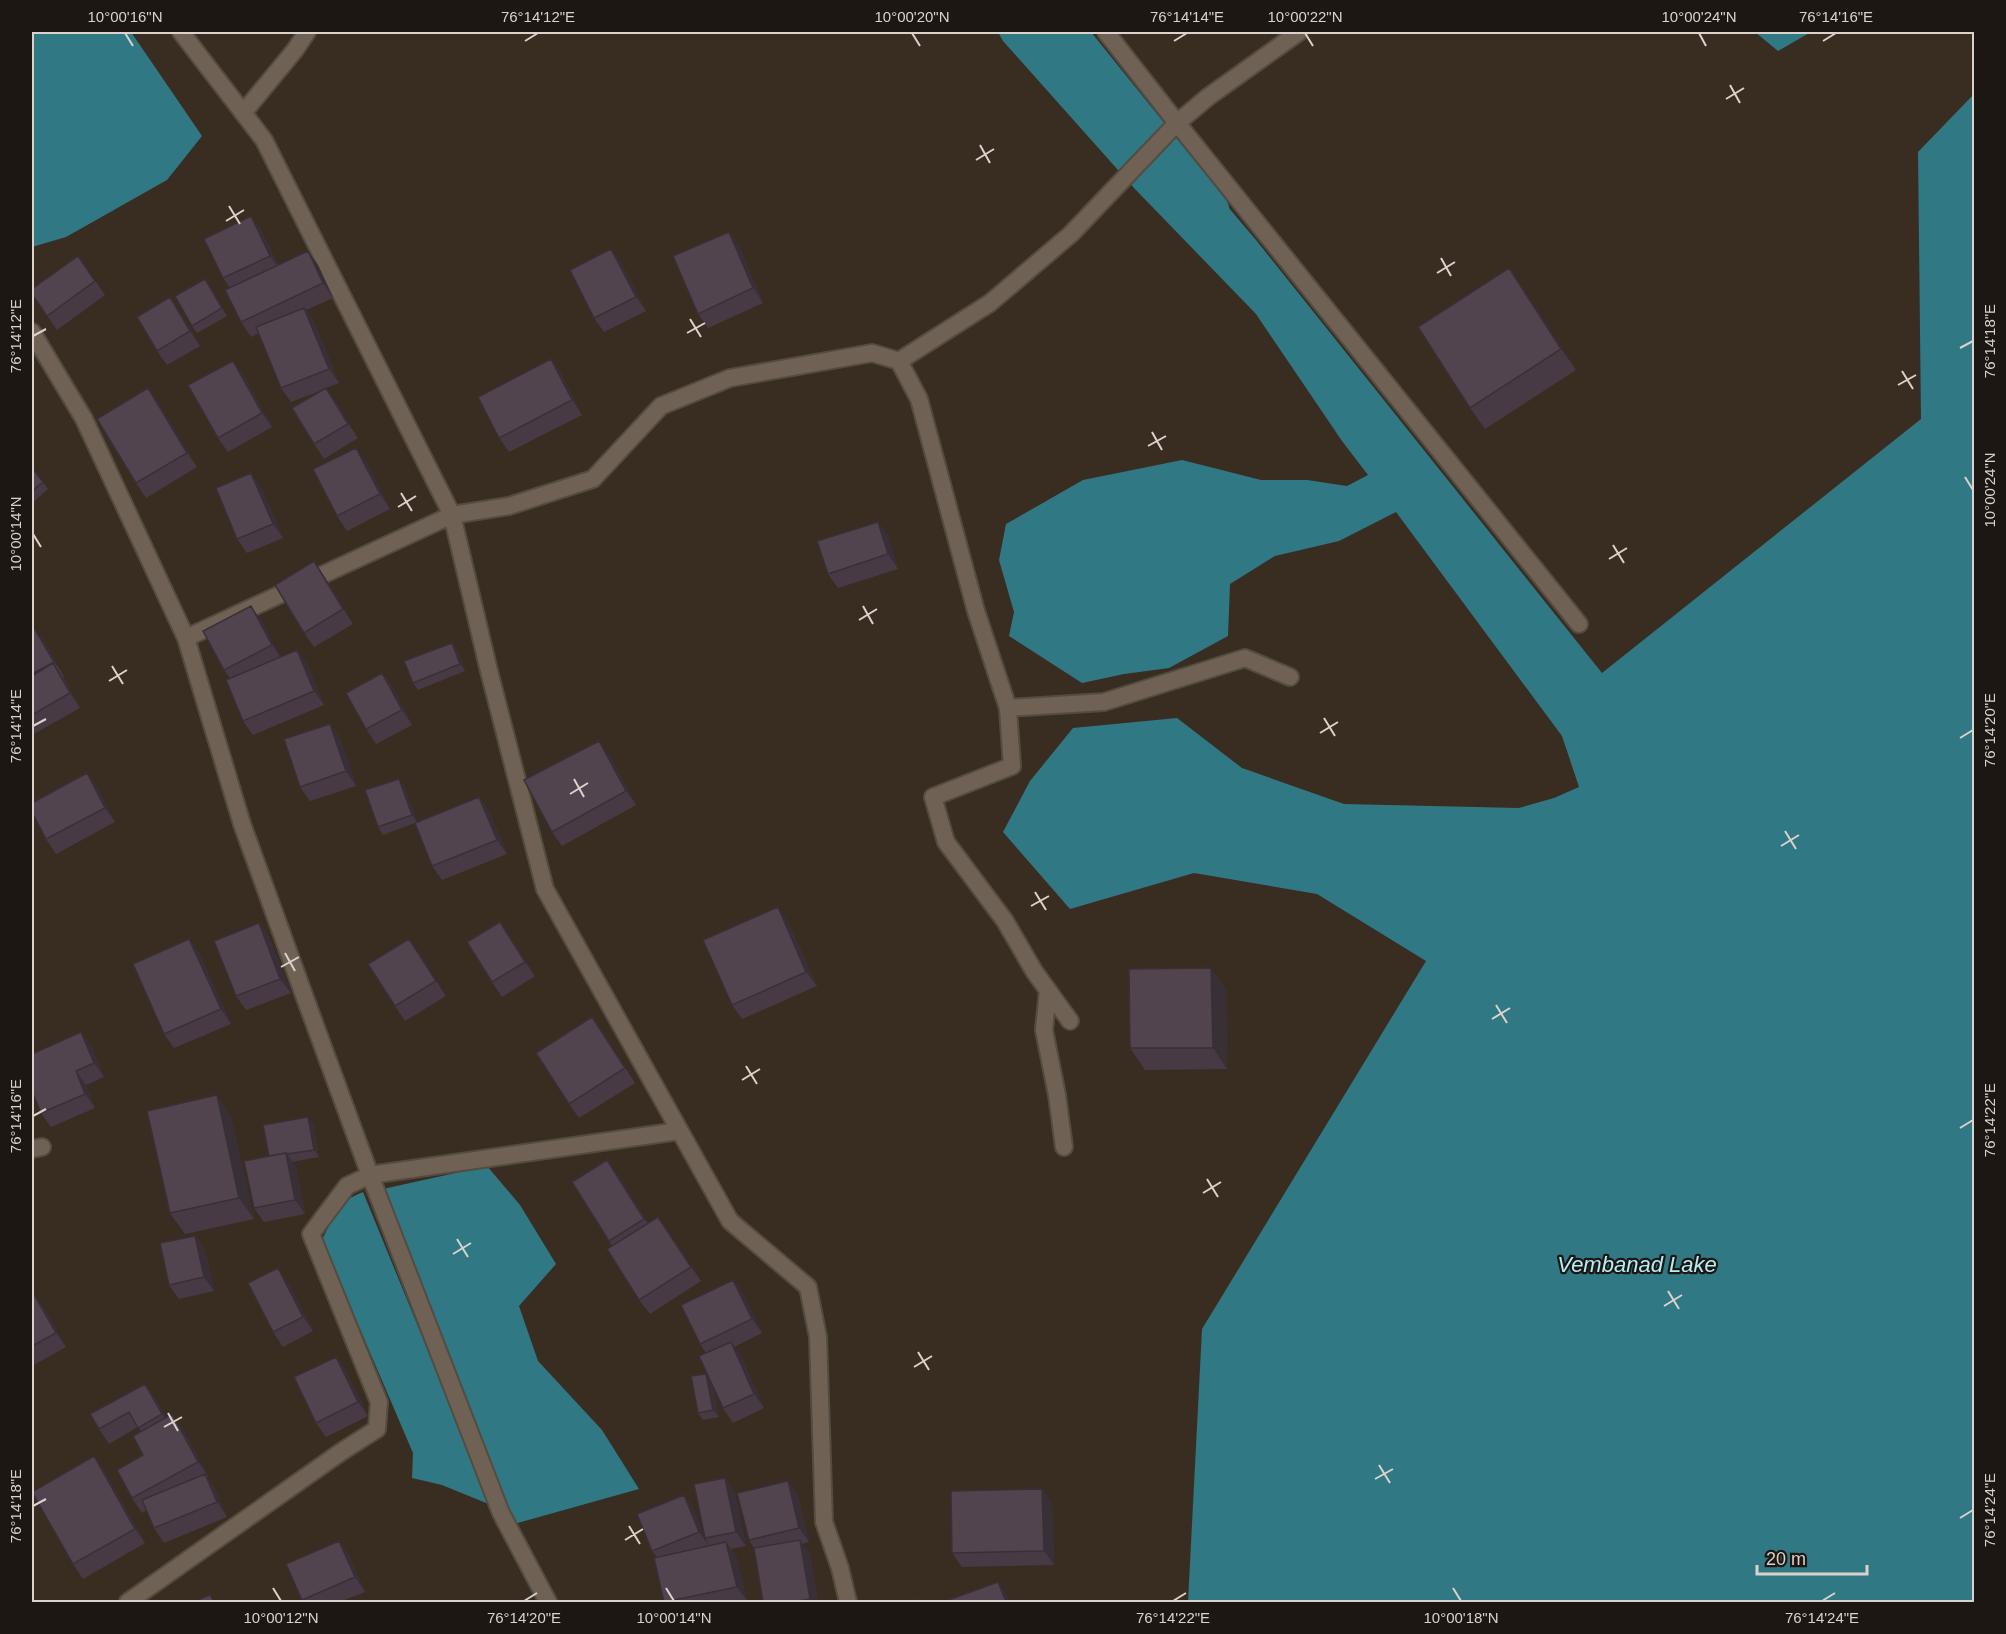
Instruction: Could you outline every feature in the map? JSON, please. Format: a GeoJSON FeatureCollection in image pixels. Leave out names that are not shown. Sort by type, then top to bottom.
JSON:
{"type":"FeatureCollection","features":[{"type":"Feature","properties":{"kind":"street"},"geometry":{"type":"LineString","coordinates":[[182,32],[264,141],[452,515],[489,671],[546,889],[730,1221],[808,1287],[818,1337],[824,1522],[849,1602]]}},
{"type":"Feature","properties":{"kind":"street"},"geometry":{"type":"LineString","coordinates":[[243,113],[307,32]]}},
{"type":"Feature","properties":{"kind":"street"},"geometry":{"type":"LineString","coordinates":[[1106,32],[1173,127],[1579,624]]}},
{"type":"Feature","properties":{"kind":"street"},"geometry":{"type":"LineString","coordinates":[[899,361],[990,303],[1071,234],[1173,127],[1208,97],[1299,32]]}},
{"type":"Feature","properties":{"kind":"street"},"geometry":{"type":"LineString","coordinates":[[32,332],[84,419],[186,638],[242,824],[370,1174],[501,1513],[548,1602]]}},
{"type":"Feature","properties":{"kind":"street"},"geometry":{"type":"LineString","coordinates":[[186,638],[452,515],[508,507],[593,479],[661,406],[730,378],[872,353],[899,361],[919,399],[976,611],[1008,708],[1012,766],[933,797],[946,842],[1005,921],[1034,971],[1070,1021]]}},
{"type":"Feature","properties":{"kind":"street"},"geometry":{"type":"LineString","coordinates":[[1008,708],[1104,702],[1245,658],[1290,676]]}},
{"type":"Feature","properties":{"kind":"street"},"geometry":{"type":"LineString","coordinates":[[1048,990],[1044,1030],[1065,1147]]}},
{"type":"Feature","properties":{"kind":"street"},"geometry":{"type":"LineString","coordinates":[[128,1602],[340,1452],[377,1429],[379,1402],[311,1234],[347,1186],[370,1174],[679,1131]]}},
{"type":"Feature","properties":{"kind":"water"},"geometry":{"type":"Polygon","coordinates":[[[32,32],[131,32],[202,136],[167,180],[66,237],[32,247],[32,32]]]}},
{"type":"Feature","properties":{"kind":"water","name":"Vembanad Lake"},"geometry":{"type":"Polygon","coordinates":[[[998,32],[1077,32],[1172,172],[1189,161],[1256,240],[1602,673],[1921,419],[1918,152],[1974,94],[1974,1602],[1188,1602],[1202,1329],[1426,961],[1317,894],[1194,873],[1070,909],[1003,832],[1030,781],[1073,728],[1177,718],[1242,768],[1344,804],[1519,808],[1554,798],[1579,787],[1562,736],[1396,512],[1339,541],[1275,556],[1230,584],[1228,636],[1169,668],[1082,683],[1009,636],[1014,612],[999,560],[1006,524],[1083,480],[1182,460],[1261,480],[1307,480],[1347,486],[1368,475],[1342,441],[1256,314],[1134,188],[1003,41],[998,32]]]}},
{"type":"Feature","properties":{"kind":"water"},"geometry":{"type":"Polygon","coordinates":[[[1755,32],[1811,32],[1778,51],[1755,32]]]}},
{"type":"Feature","properties":{"kind":"water"},"geometry":{"type":"Polygon","coordinates":[[[487,1166],[520,1205],[556,1264],[519,1306],[538,1361],[602,1430],[639,1489],[514,1524],[383,1189],[487,1166]]]}},
{"type":"Feature","properties":{"kind":"water"},"geometry":{"type":"Polygon","coordinates":[[[363,1192],[491,1505],[442,1485],[412,1478],[413,1453],[322,1240],[333,1217],[342,1205],[363,1192]]]}},
{"type":"Feature","properties":{"kind":"building"},"geometry":{"type":"Polygon","coordinates":[[[251,216],[270,256],[223,278],[204,239],[251,216]]]}},
{"type":"Feature","properties":{"kind":"building"},"geometry":{"type":"Polygon","coordinates":[[[729,232],[753,288],[698,314],[673,256],[729,232]]]}},
{"type":"Feature","properties":{"kind":"building"},"geometry":{"type":"Polygon","coordinates":[[[611,249],[636,297],[594,318],[570,270],[611,249]]]}},
{"type":"Feature","properties":{"kind":"building"},"geometry":{"type":"Polygon","coordinates":[[[308,251],[323,283],[241,322],[225,290],[308,251]]]}},
{"type":"Feature","properties":{"kind":"building"},"geometry":{"type":"Polygon","coordinates":[[[78,256],[95,281],[47,316],[32,294],[32,289],[78,256]]]}},
{"type":"Feature","properties":{"kind":"building"},"geometry":{"type":"Polygon","coordinates":[[[1509,268],[1561,349],[1470,408],[1418,327],[1509,268]]]}},
{"type":"Feature","properties":{"kind":"building"},"geometry":{"type":"Polygon","coordinates":[[[205,279],[222,308],[192,326],[175,296],[205,279]]]}},
{"type":"Feature","properties":{"kind":"building"},"geometry":{"type":"Polygon","coordinates":[[[170,297],[190,331],[157,351],[137,317],[170,297]]]}},
{"type":"Feature","properties":{"kind":"building"},"geometry":{"type":"Polygon","coordinates":[[[304,308],[329,369],[281,388],[256,327],[304,308]]]}},
{"type":"Feature","properties":{"kind":"building"},"geometry":{"type":"Polygon","coordinates":[[[551,359],[572,400],[499,438],[478,397],[551,359]]]}},
{"type":"Feature","properties":{"kind":"building"},"geometry":{"type":"Polygon","coordinates":[[[233,361],[262,413],[218,438],[188,385],[233,361]]]}},
{"type":"Feature","properties":{"kind":"building"},"geometry":{"type":"Polygon","coordinates":[[[148,388],[187,453],[136,483],[97,419],[148,388]]]}},
{"type":"Feature","properties":{"kind":"building"},"geometry":{"type":"Polygon","coordinates":[[[326,388],[348,424],[314,444],[292,408],[326,388]]]}},
{"type":"Feature","properties":{"kind":"building"},"geometry":{"type":"Polygon","coordinates":[[[356,448],[380,494],[337,516],[313,469],[356,448]]]}},
{"type":"Feature","properties":{"kind":"building"},"geometry":{"type":"Polygon","coordinates":[[[32,468],[43,482],[32,491],[32,468]]]}},
{"type":"Feature","properties":{"kind":"building"},"geometry":{"type":"Polygon","coordinates":[[[251,473],[273,524],[237,539],[216,488],[251,473]]]}},
{"type":"Feature","properties":{"kind":"building"},"geometry":{"type":"Polygon","coordinates":[[[878,522],[888,554],[828,574],[817,541],[878,522]]]}},
{"type":"Feature","properties":{"kind":"building"},"geometry":{"type":"Polygon","coordinates":[[[314,561],[343,609],[304,633],[275,585],[314,561]]]}},
{"type":"Feature","properties":{"kind":"building"},"geometry":{"type":"Polygon","coordinates":[[[251,606],[272,645],[224,670],[203,631],[251,606]]]}},
{"type":"Feature","properties":{"kind":"building"},"geometry":{"type":"Polygon","coordinates":[[[34,628],[54,662],[32,674],[32,630],[34,628]]]}},
{"type":"Feature","properties":{"kind":"building"},"geometry":{"type":"Polygon","coordinates":[[[452,643],[460,664],[413,683],[404,661],[452,643]]]}},
{"type":"Feature","properties":{"kind":"building"},"geometry":{"type":"Polygon","coordinates":[[[297,650],[314,691],[243,721],[226,680],[297,650]]]}},
{"type":"Feature","properties":{"kind":"building"},"geometry":{"type":"Polygon","coordinates":[[[53,663],[70,693],[32,715],[32,676],[53,663]]]}},
{"type":"Feature","properties":{"kind":"building"},"geometry":{"type":"Polygon","coordinates":[[[382,673],[402,710],[366,729],[346,693],[382,673]]]}},
{"type":"Feature","properties":{"kind":"building"},"geometry":{"type":"Polygon","coordinates":[[[330,724],[346,771],[300,787],[284,739],[330,724]]]}},
{"type":"Feature","properties":{"kind":"building"},"geometry":{"type":"Polygon","coordinates":[[[599,741],[626,791],[552,832],[524,780],[599,741]]]}},
{"type":"Feature","properties":{"kind":"building"},"geometry":{"type":"Polygon","coordinates":[[[87,773],[105,808],[46,839],[32,812],[32,803],[87,773]]]}},
{"type":"Feature","properties":{"kind":"building"},"geometry":{"type":"Polygon","coordinates":[[[399,779],[412,815],[378,827],[365,790],[399,779]]]}},
{"type":"Feature","properties":{"kind":"building"},"geometry":{"type":"Polygon","coordinates":[[[479,797],[497,840],[432,866],[415,823],[479,797]]]}},
{"type":"Feature","properties":{"kind":"building"},"geometry":{"type":"Polygon","coordinates":[[[778,907],[806,972],[732,1005],[703,940],[778,907]]]}},
{"type":"Feature","properties":{"kind":"building"},"geometry":{"type":"Polygon","coordinates":[[[500,922],[525,962],[492,982],[467,942],[500,922]]]}},
{"type":"Feature","properties":{"kind":"building"},"geometry":{"type":"Polygon","coordinates":[[[259,923],[280,979],[236,996],[214,941],[259,923]]]}},
{"type":"Feature","properties":{"kind":"building"},"geometry":{"type":"Polygon","coordinates":[[[189,939],[221,1009],[164,1034],[133,964],[189,939]]]}},
{"type":"Feature","properties":{"kind":"building"},"geometry":{"type":"Polygon","coordinates":[[[409,939],[436,981],[395,1006],[368,964],[409,939]]]}},
{"type":"Feature","properties":{"kind":"building"},"geometry":{"type":"Polygon","coordinates":[[[1211,968],[1213,1048],[1130,1048],[1129,969],[1211,968]]]}},
{"type":"Feature","properties":{"kind":"building"},"geometry":{"type":"Polygon","coordinates":[[[592,1017],[625,1068],[569,1104],[536,1053],[592,1017]]]}},
{"type":"Feature","properties":{"kind":"building"},"geometry":{"type":"Polygon","coordinates":[[[81,1032],[94,1063],[76,1071],[85,1094],[41,1113],[32,1091],[32,1054],[81,1032]]]}},
{"type":"Feature","properties":{"kind":"building"},"geometry":{"type":"Polygon","coordinates":[[[217,1095],[239,1198],[170,1213],[147,1111],[217,1095]]]}},
{"type":"Feature","properties":{"kind":"building"},"geometry":{"type":"Polygon","coordinates":[[[308,1117],[314,1150],[269,1156],[263,1125],[308,1117]]]}},
{"type":"Feature","properties":{"kind":"building"},"geometry":{"type":"Polygon","coordinates":[[[286,1153],[295,1200],[254,1208],[244,1161],[286,1153]]]}},
{"type":"Feature","properties":{"kind":"building"},"geometry":{"type":"Polygon","coordinates":[[[607,1160],[644,1219],[609,1241],[572,1182],[607,1160]]]}},
{"type":"Feature","properties":{"kind":"building"},"geometry":{"type":"Polygon","coordinates":[[[658,1217],[691,1267],[639,1300],[607,1249],[658,1217]]]}},
{"type":"Feature","properties":{"kind":"building"},"geometry":{"type":"Polygon","coordinates":[[[195,1236],[204,1277],[169,1285],[160,1243],[195,1236]]]}},
{"type":"Feature","properties":{"kind":"building"},"geometry":{"type":"Polygon","coordinates":[[[278,1268],[303,1317],[273,1332],[248,1283],[278,1268]]]}},
{"type":"Feature","properties":{"kind":"building"},"geometry":{"type":"Polygon","coordinates":[[[733,1280],[752,1319],[700,1344],[681,1305],[733,1280]]]}},
{"type":"Feature","properties":{"kind":"building"},"geometry":{"type":"Polygon","coordinates":[[[32,1293],[56,1333],[32,1346],[32,1293]]]}},
{"type":"Feature","properties":{"kind":"building"},"geometry":{"type":"Polygon","coordinates":[[[731,1342],[754,1394],[723,1408],[699,1356],[731,1342]]]}},
{"type":"Feature","properties":{"kind":"building"},"geometry":{"type":"Polygon","coordinates":[[[336,1357],[358,1402],[316,1423],[294,1377],[336,1357]]]}},
{"type":"Feature","properties":{"kind":"building"},"geometry":{"type":"Polygon","coordinates":[[[706,1374],[713,1410],[698,1413],[691,1376],[706,1374]]]}},
{"type":"Feature","properties":{"kind":"building"},"geometry":{"type":"Polygon","coordinates":[[[145,1384],[162,1414],[138,1428],[129,1412],[99,1429],[90,1414],[145,1384]]]}},
{"type":"Feature","properties":{"kind":"building"},"geometry":{"type":"Polygon","coordinates":[[[172,1414],[198,1462],[132,1498],[117,1470],[143,1455],[133,1436],[172,1414]]]}},
{"type":"Feature","properties":{"kind":"building"},"geometry":{"type":"Polygon","coordinates":[[[94,1456],[135,1529],[73,1564],[32,1492],[94,1456]]]}},
{"type":"Feature","properties":{"kind":"building"},"geometry":{"type":"Polygon","coordinates":[[[205,1474],[217,1502],[154,1528],[142,1500],[205,1474]]]}},
{"type":"Feature","properties":{"kind":"building"},"geometry":{"type":"Polygon","coordinates":[[[725,1478],[736,1532],[705,1538],[694,1484],[725,1478]]]}},
{"type":"Feature","properties":{"kind":"building"},"geometry":{"type":"Polygon","coordinates":[[[788,1481],[799,1528],[749,1540],[737,1493],[788,1481]]]}},
{"type":"Feature","properties":{"kind":"building"},"geometry":{"type":"Polygon","coordinates":[[[1042,1489],[1044,1551],[952,1553],[951,1491],[1042,1489]]]}},
{"type":"Feature","properties":{"kind":"building"},"geometry":{"type":"Polygon","coordinates":[[[684,1495],[699,1532],[652,1551],[637,1514],[684,1495]]]}},
{"type":"Feature","properties":{"kind":"building"},"geometry":{"type":"Polygon","coordinates":[[[800,1540],[810,1599],[793,1602],[763,1602],[754,1548],[800,1540]]]}},
{"type":"Feature","properties":{"kind":"building"},"geometry":{"type":"Polygon","coordinates":[[[339,1541],[355,1577],[302,1600],[286,1564],[339,1541]]]}},
{"type":"Feature","properties":{"kind":"building"},"geometry":{"type":"Polygon","coordinates":[[[726,1542],[737,1587],[664,1602],[654,1558],[726,1542]]]}},
{"type":"Feature","properties":{"kind":"building"},"geometry":{"type":"Polygon","coordinates":[[[998,1582],[1006,1602],[943,1602],[998,1582]]]}},
{"type":"Feature","properties":{"kind":"building"},"geometry":{"type":"Polygon","coordinates":[[[210,1595],[214,1602],[193,1602],[210,1595]]]}},
{"type":"Feature","properties":{"kind":"waterway"},"geometry":{"type":"LineString","coordinates":[[1066,32],[1210,211]]}}]}
